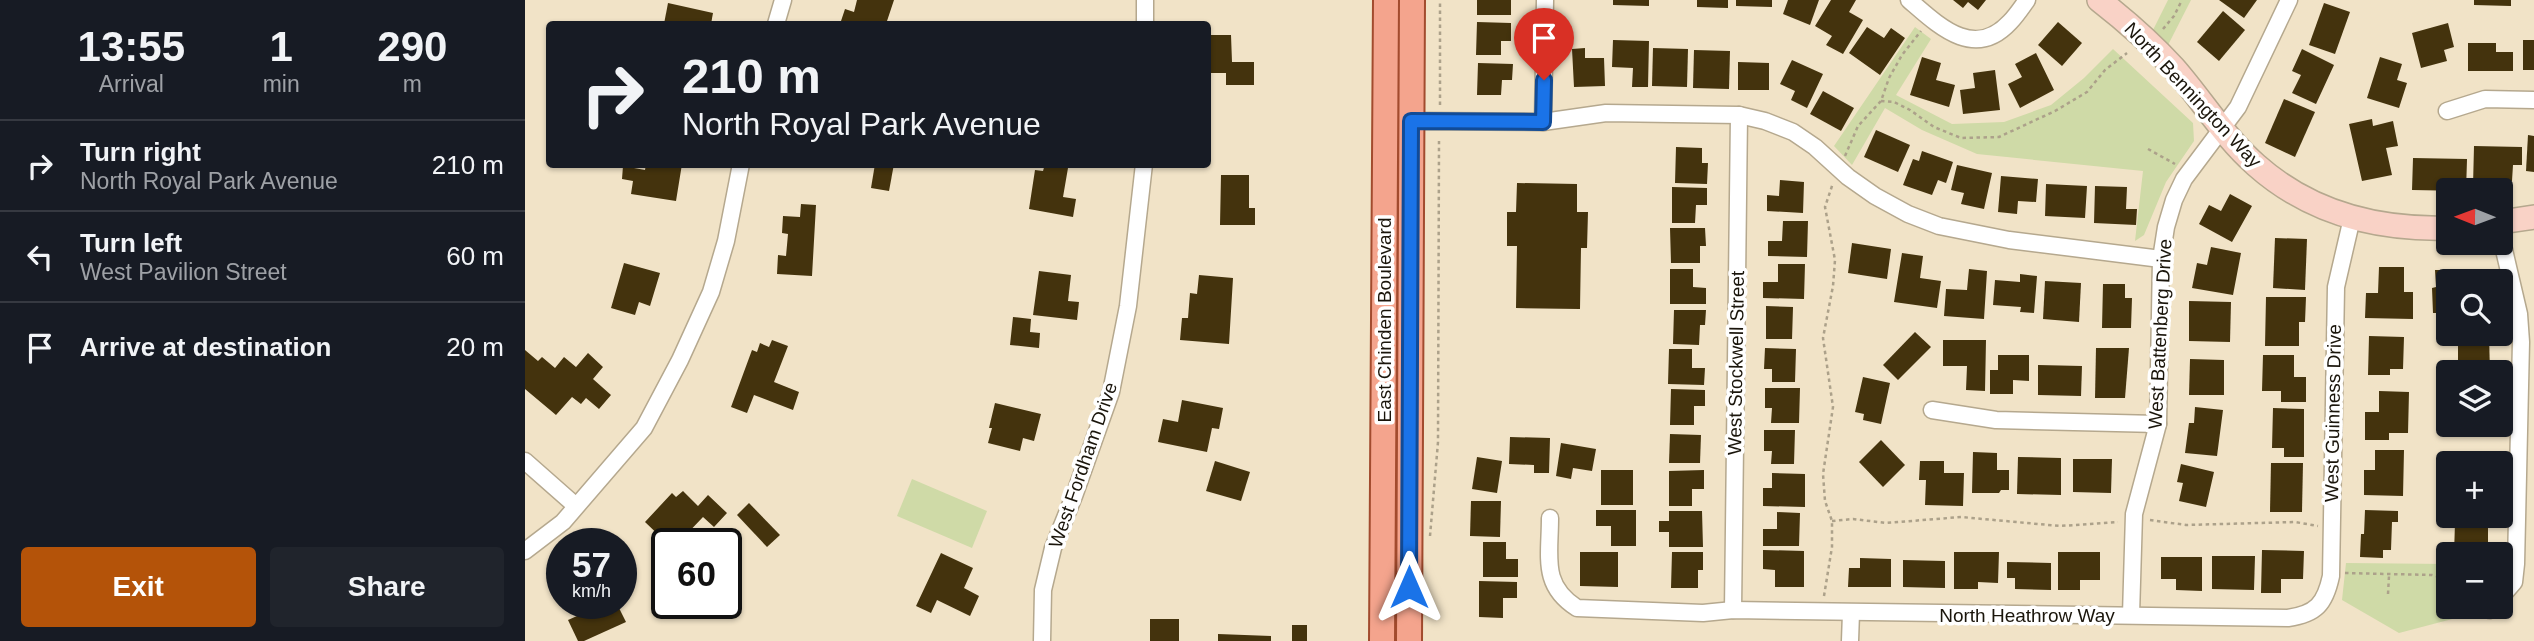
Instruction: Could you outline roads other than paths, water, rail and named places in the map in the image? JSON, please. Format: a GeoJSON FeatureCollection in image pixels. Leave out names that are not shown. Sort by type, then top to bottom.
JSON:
{"type":"FeatureCollection","features":[{"type":"Feature","properties":{"kind":"main road","name":"East Chinden Boulevard"},"geometry":{"type":"LineString","coordinates":[[1382,641],[1386,0]]}},
{"type":"Feature","properties":{"kind":"main road"},"geometry":{"type":"LineString","coordinates":[[1397,0],[1397,86],[1411,121]]}},
{"type":"Feature","properties":{"kind":"main road","name":"East Chinden Boulevard"},"geometry":{"type":"LineString","coordinates":[[1409,641],[1412,0]]}},
{"type":"Feature","properties":{"kind":"street"},"geometry":{"type":"LineString","coordinates":[[777,21],[783,0]]}},
{"type":"Feature","properties":{"kind":"street"},"geometry":{"type":"LineString","coordinates":[[1145,0],[1145,21]]}},
{"type":"Feature","properties":{"kind":"street"},"geometry":{"type":"LineString","coordinates":[[1543,122],[1545,0]]}},
{"type":"Feature","properties":{"kind":"street"},"geometry":{"type":"LineString","coordinates":[[1909,0],[1943,29],[1961,38],[1980,38],[1996,33],[2009,23],[2027,0]]}},
{"type":"Feature","properties":{"kind":"street","name":"North Bennington Way"},"geometry":{"type":"LineString","coordinates":[[2099,0],[2143,37],[2173,68],[2221,129],[2269,175],[2312,202],[2351,218],[2385,226],[2436,228]]}},
{"type":"Feature","properties":{"kind":"street","name":"West Battenberg Drive"},"geometry":{"type":"LineString","coordinates":[[2131,615],[2134,514],[2158,424],[2161,259],[2166,227],[2184,179],[2238,107],[2289,0]]}},
{"type":"Feature","properties":{"kind":"street"},"geometry":{"type":"LineString","coordinates":[[2447,111],[2485,99],[2534,100]]}},
{"type":"Feature","properties":{"kind":"street"},"geometry":{"type":"LineString","coordinates":[[1411,121],[1543,122],[1607,113],[1738,115],[1765,121],[1793,132],[1875,196],[1908,214],[1939,226],[2009,240],[2161,259]]}},
{"type":"Feature","properties":{"kind":"street","name":"West Stockwell Street"},"geometry":{"type":"LineString","coordinates":[[1733,610],[1738,115]]}},
{"type":"Feature","properties":{"kind":"street"},"geometry":{"type":"LineString","coordinates":[[525,551],[563,522],[644,428],[680,360],[711,292],[726,241],[740,168]]}},
{"type":"Feature","properties":{"kind":"street","name":"West Fordham Drive"},"geometry":{"type":"LineString","coordinates":[[1042,641],[1043,590],[1053,548],[1075,496],[1111,392],[1128,306],[1144,168]]}},
{"type":"Feature","properties":{"kind":"street"},"geometry":{"type":"LineString","coordinates":[[2513,220],[2534,217]]}},
{"type":"Feature","properties":{"kind":"street","name":"West Guinness Drive"},"geometry":{"type":"LineString","coordinates":[[2318,607],[2327,593],[2331,576],[2336,287],[2351,218]]}},
{"type":"Feature","properties":{"kind":"street"},"geometry":{"type":"LineString","coordinates":[[2505,256],[2519,314],[2521,342],[2516,564],[2513,583]]}},
{"type":"Feature","properties":{"kind":"street"},"geometry":{"type":"LineString","coordinates":[[1932,410],[1996,420],[2158,424]]}},
{"type":"Feature","properties":{"kind":"street"},"geometry":{"type":"LineString","coordinates":[[525,461],[576,506]]}},
{"type":"Feature","properties":{"kind":"street","name":"North Heathrow Way"},"geometry":{"type":"LineString","coordinates":[[1550,519],[1550,567],[1553,584],[1562,599],[1577,608],[1703,613],[1733,610],[2288,618],[2305,616],[2318,607]]}},
{"type":"Feature","properties":{"kind":"street"},"geometry":{"type":"LineString","coordinates":[[1850,641],[1851,613]]}}]}
